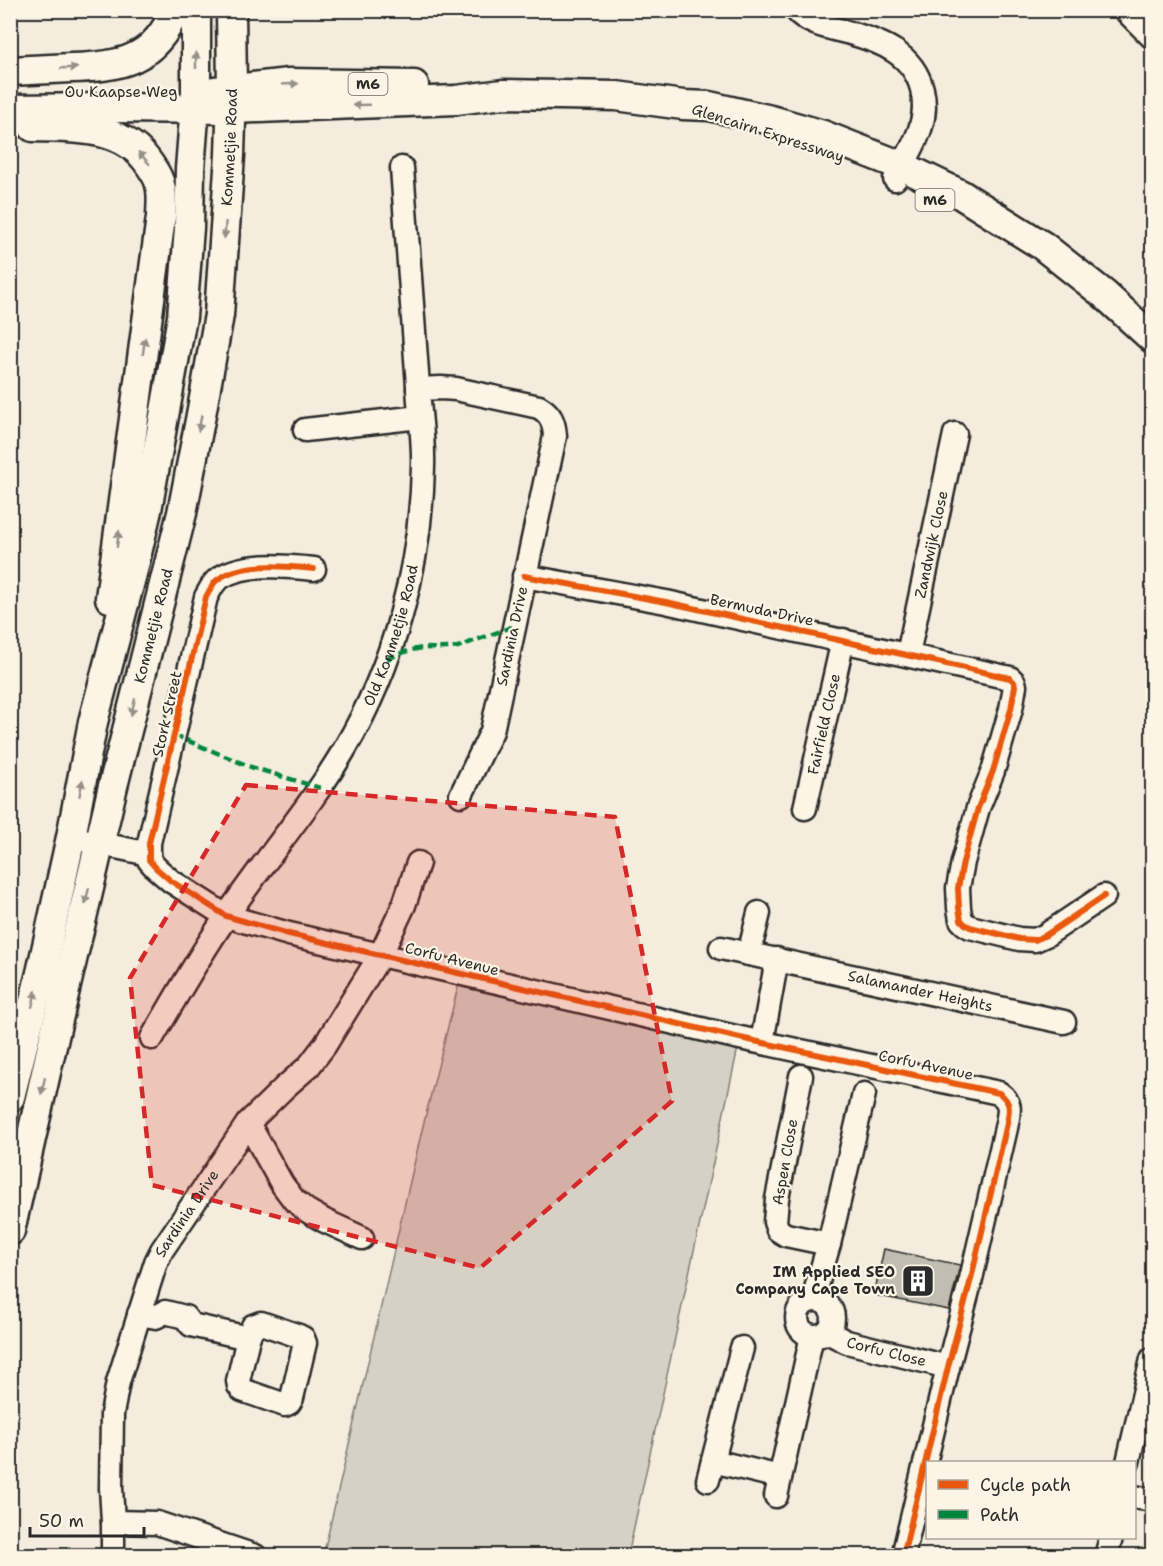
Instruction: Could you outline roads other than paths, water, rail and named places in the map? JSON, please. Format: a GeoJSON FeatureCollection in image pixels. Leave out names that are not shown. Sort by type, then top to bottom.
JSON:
{"type":"FeatureCollection","features":[{"type":"Feature","properties":{"kind":"main road"},"geometry":{"type":"LineString","coordinates":[[10,71],[103,67],[128,61],[142,54],[162,35],[175,10]]}},
{"type":"Feature","properties":{"kind":"main road"},"geometry":{"type":"LineString","coordinates":[[93,722],[147,510],[182,317],[195,100],[196,10]]}},
{"type":"Feature","properties":{"kind":"main road","name":"Kommetjie Road"},"geometry":{"type":"LineString","coordinates":[[10,1232],[112,786],[182,513],[219,315],[230,155],[231,10]]}},
{"type":"Feature","properties":{"kind":"main road","name":"Glencairn Expressway"},"geometry":{"type":"LineString","coordinates":[[232,99],[289,83],[341,83],[454,85],[503,94],[616,96],[683,105],[899,172],[971,200],[1043,246],[1106,295],[1152,338]]}},
{"type":"Feature","properties":{"kind":"main road","name":"Ou Kaapse Weg"},"geometry":{"type":"LineString","coordinates":[[10,92],[195,100]]}},
{"type":"Feature","properties":{"kind":"main road","name":"Ou Kaapse Weg"},"geometry":{"type":"LineString","coordinates":[[10,109],[106,108],[232,99]]}},
{"type":"Feature","properties":{"kind":"main road"},"geometry":{"type":"LineString","coordinates":[[10,127],[93,130],[123,140],[145,157],[154,171],[160,185],[161,218],[93,722],[41,974],[10,1096]]}},
{"type":"Feature","properties":{"kind":"main road","name":"Glencairn Expressway"},"geometry":{"type":"LineString","coordinates":[[899,172],[938,201],[981,225],[1041,265],[1117,324],[1152,358]]}},
{"type":"Feature","properties":{"kind":"street"},"geometry":{"type":"LineString","coordinates":[[796,10],[802,17],[816,24],[887,46],[899,53],[913,68],[923,94],[924,116],[919,133],[899,172]]}},
{"type":"Feature","properties":{"kind":"street"},"geometry":{"type":"LineString","coordinates":[[1125,10],[1152,37]]}},
{"type":"Feature","properties":{"kind":"street","name":"Old Kommetjie Road"},"geometry":{"type":"LineString","coordinates":[[152,1038],[226,916],[306,807],[344,750],[384,667],[402,610],[415,552],[423,464],[402,168]]}},
{"type":"Feature","properties":{"kind":"street","name":"Sardinia Drive"},"geometry":{"type":"LineString","coordinates":[[418,389],[456,389],[539,407],[553,420],[555,436],[492,731],[461,795]]}},
{"type":"Feature","properties":{"kind":"street"},"geometry":{"type":"LineString","coordinates":[[305,430],[420,417]]}},
{"type":"Feature","properties":{"kind":"street","name":"Zandwijk Close"},"geometry":{"type":"LineString","coordinates":[[908,654],[955,434]]}},
{"type":"Feature","properties":{"kind":"street","name":"Stork Street"},"geometry":{"type":"LineString","coordinates":[[149,854],[149,843],[204,602],[211,588],[224,576],[245,569],[279,566],[314,568]]}},
{"type":"Feature","properties":{"kind":"street","name":"Bermuda Drive"},"geometry":{"type":"LineString","coordinates":[[524,576],[666,602],[1010,678],[1015,686],[1011,709],[1000,751],[978,808],[963,862],[958,888],[961,920],[970,927],[1019,939],[1035,940],[1046,936],[1104,896]]}},
{"type":"Feature","properties":{"kind":"street","name":"Fairfield Close"},"geometry":{"type":"LineString","coordinates":[[805,808],[843,640]]}},
{"type":"Feature","properties":{"kind":"street"},"geometry":{"type":"LineString","coordinates":[[71,837],[149,854],[152,864],[171,881],[226,916]]}},
{"type":"Feature","properties":{"kind":"street","name":"Sardinia Drive"},"geometry":{"type":"LineString","coordinates":[[113,1556],[112,1414],[118,1382],[147,1315],[156,1262],[248,1124],[316,1059],[381,954],[404,904],[418,864]]}},
{"type":"Feature","properties":{"kind":"street"},"geometry":{"type":"LineString","coordinates":[[748,954],[759,913]]}},
{"type":"Feature","properties":{"kind":"street","name":"Corfu Avenue"},"geometry":{"type":"LineString","coordinates":[[226,916],[289,934],[484,980],[999,1093],[1008,1101],[1006,1128],[903,1556]]}},
{"type":"Feature","properties":{"kind":"street","name":"Salamander Heights"},"geometry":{"type":"LineString","coordinates":[[721,948],[1064,1022]]}},
{"type":"Feature","properties":{"kind":"street"},"geometry":{"type":"LineString","coordinates":[[762,1042],[777,959]]}},
{"type":"Feature","properties":{"kind":"street","name":"Aspen Close"},"geometry":{"type":"LineString","coordinates":[[801,1076],[777,1199],[775,1222],[777,1228],[786,1236],[829,1244]]}},
{"type":"Feature","properties":{"kind":"street"},"geometry":{"type":"LineString","coordinates":[[813,1299],[829,1244],[864,1094]]}},
{"type":"Feature","properties":{"kind":"street"},"geometry":{"type":"LineString","coordinates":[[248,1124],[282,1184],[294,1200],[325,1221],[362,1238]]}},
{"type":"Feature","properties":{"kind":"street"},"geometry":{"type":"LineString","coordinates":[[813,1299],[828,1304],[832,1310],[832,1326],[820,1334],[803,1332],[797,1324],[798,1310],[804,1302],[813,1299]]}},
{"type":"Feature","properties":{"kind":"street"},"geometry":{"type":"LineString","coordinates":[[147,1315],[165,1312],[185,1317],[191,1325],[248,1338]]}},
{"type":"Feature","properties":{"kind":"street"},"geometry":{"type":"LineString","coordinates":[[742,1348],[710,1471],[778,1487],[820,1334]]}},
{"type":"Feature","properties":{"kind":"street","name":"Corfu Close"},"geometry":{"type":"LineString","coordinates":[[820,1334],[948,1367]]}},
{"type":"Feature","properties":{"kind":"street"},"geometry":{"type":"LineString","coordinates":[[1128,1461],[1152,1359]]}},
{"type":"Feature","properties":{"kind":"street"},"geometry":{"type":"LineString","coordinates":[[1136,1497],[1152,1500]]}},
{"type":"Feature","properties":{"kind":"street"},"geometry":{"type":"LineString","coordinates":[[114,1522],[157,1523],[255,1556]]}},
{"type":"Feature","properties":{"kind":"street"},"geometry":{"type":"LineString","coordinates":[[1106,1556],[1111,1539]]}},
{"type":"Feature","properties":{"kind":"place","name":"IM Applied SEO Company Cape Town"},"geometry":{"type":"Point","coordinates":[918,1281]}}]}
